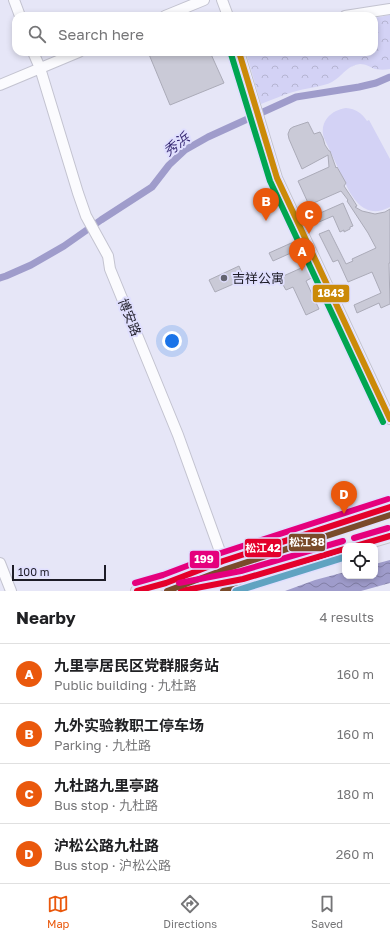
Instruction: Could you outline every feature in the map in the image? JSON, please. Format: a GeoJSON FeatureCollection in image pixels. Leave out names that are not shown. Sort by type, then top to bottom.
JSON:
{"type":"FeatureCollection","features":[{"type":"Feature","properties":{"kind":"main road"},"geometry":{"type":"LineString","coordinates":[[181,591],[390,507]]}},
{"type":"Feature","properties":{"kind":"main road"},"geometry":{"type":"LineString","coordinates":[[354,537],[390,516]]}},
{"type":"Feature","properties":{"kind":"main road"},"geometry":{"type":"LineString","coordinates":[[137,591],[166,583],[227,572],[390,526]]}},
{"type":"Feature","properties":{"kind":"main road"},"geometry":{"type":"LineString","coordinates":[[354,537],[390,536]]}},
{"type":"Feature","properties":{"kind":"main road"},"geometry":{"type":"LineString","coordinates":[[227,572],[243,579],[342,550]]}},
{"type":"Feature","properties":{"kind":"street"},"geometry":{"type":"LineString","coordinates":[[14,0],[18,12]]}},
{"type":"Feature","properties":{"kind":"street"},"geometry":{"type":"LineString","coordinates":[[175,12],[204,0]]}},
{"type":"Feature","properties":{"kind":"street"},"geometry":{"type":"LineString","coordinates":[[222,0],[226,12]]}},
{"type":"Feature","properties":{"kind":"street"},"geometry":{"type":"LineString","coordinates":[[371,12],[390,9]]}},
{"type":"Feature","properties":{"kind":"street","name":"博安路"},"geometry":{"type":"LineString","coordinates":[[35,56],[40,68],[86,216],[108,256],[110,269],[178,435],[227,572]]}},
{"type":"Feature","properties":{"kind":"street"},"geometry":{"type":"LineString","coordinates":[[0,85],[69,56]]}},
{"type":"Feature","properties":{"kind":"street"},"geometry":{"type":"LineString","coordinates":[[240,56],[277,178],[390,419]]}},
{"type":"Feature","properties":{"kind":"street"},"geometry":{"type":"LineString","coordinates":[[0,563],[11,591]]}},
{"type":"Feature","properties":{"kind":"green space"},"geometry":{"type":"Polygon","coordinates":[[[390,15],[390,69],[379,70],[364,64],[355,65],[336,80],[328,84],[297,91],[261,104],[247,56],[378,56],[378,17],[390,15]]]}},
{"type":"Feature","properties":{"kind":"green space"},"geometry":{"type":"Polygon","coordinates":[[[346,108],[356,110],[367,121],[369,120],[390,159],[390,207],[383,210],[371,211],[361,206],[357,202],[349,191],[324,138],[323,127],[325,122],[331,114],[346,108]]]}},
{"type":"Feature","properties":{"kind":"water"},"geometry":{"type":"Polygon","coordinates":[[[390,560],[390,583],[361,591],[285,591],[315,580],[342,573],[342,579],[378,579],[378,563],[390,560]]]}},
{"type":"Feature","properties":{"kind":"building"},"geometry":{"type":"Polygon","coordinates":[[[150,56],[212,56],[224,83],[170,105],[150,56]]]}},
{"type":"Feature","properties":{"kind":"building"},"geometry":{"type":"Polygon","coordinates":[[[308,122],[314,134],[320,132],[325,145],[330,151],[336,168],[337,167],[346,183],[344,186],[357,206],[355,207],[362,211],[375,214],[385,212],[390,209],[390,304],[381,308],[379,303],[357,313],[354,305],[381,293],[372,272],[348,282],[338,260],[333,262],[319,234],[329,230],[346,264],[353,261],[352,259],[376,248],[347,201],[348,200],[341,191],[309,205],[298,181],[329,167],[328,155],[302,169],[288,134],[290,129],[293,127],[308,122]]]}},
{"type":"Feature","properties":{"kind":"building"},"geometry":{"type":"Polygon","coordinates":[[[343,203],[353,226],[350,227],[350,229],[340,232],[333,216],[319,222],[316,216],[318,214],[343,203]]]}},
{"type":"Feature","properties":{"kind":"building"},"geometry":{"type":"Polygon","coordinates":[[[298,240],[302,248],[273,261],[269,253],[298,240]]]}},
{"type":"Feature","properties":{"kind":"building"},"geometry":{"type":"Polygon","coordinates":[[[308,265],[313,277],[306,281],[319,309],[306,315],[293,287],[286,290],[279,278],[308,265]]]}},
{"type":"Feature","properties":{"kind":"building","name":"吉祥公寓"},"geometry":{"type":"Polygon","coordinates":[[[239,266],[242,273],[235,276],[238,282],[215,292],[209,280],[239,266]]]}},
{"type":"Feature","properties":{"kind":"waterway","name":"秀浜"},"geometry":{"type":"LineString","coordinates":[[0,278],[31,265],[64,246],[152,187],[169,165],[185,150],[208,137],[296,97],[359,87],[376,83],[390,77]]}},
{"type":"Feature","properties":{"kind":"transit line"},"geometry":{"type":"LineString","coordinates":[[232,56],[270,181],[383,422]]}},
{"type":"Feature","properties":{"kind":"transit line","name":"1843"},"geometry":{"type":"LineString","coordinates":[[240,56],[277,178],[390,419]]}},
{"type":"Feature","properties":{"kind":"transit line","name":"199"},"geometry":{"type":"LineString","coordinates":[[135,583],[163,575],[221,553],[388,499]]}},
{"type":"Feature","properties":{"kind":"transit line","name":"松江42"},"geometry":{"type":"LineString","coordinates":[[137,591],[166,583],[223,561],[390,507]]}},
{"type":"Feature","properties":{"kind":"transit line","name":"松江38"},"geometry":{"type":"LineString","coordinates":[[167,591],[226,569],[390,515]]}},
{"type":"Feature","properties":{"kind":"transit line","name":"199"},"geometry":{"type":"LineString","coordinates":[[354,538],[388,528]]}},
{"type":"Feature","properties":{"kind":"transit line","name":"松江42"},"geometry":{"type":"LineString","coordinates":[[366,543],[390,536]]}},
{"type":"Feature","properties":{"kind":"transit line","name":"199"},"geometry":{"type":"LineString","coordinates":[[179,583],[241,571],[343,541]]}},
{"type":"Feature","properties":{"kind":"transit line","name":"松江42"},"geometry":{"type":"LineString","coordinates":[[181,591],[243,579],[342,550]]}},
{"type":"Feature","properties":{"kind":"transit line"},"geometry":{"type":"LineString","coordinates":[[236,591],[342,558]]}},
{"type":"Feature","properties":{"kind":"transit line","name":"松江38"},"geometry":{"type":"LineString","coordinates":[[223,591],[245,587],[342,558]]}},
{"type":"Feature","properties":{"kind":"place","name":"九外实验教职工停车场"},"geometry":{"type":"Point","coordinates":[266,221]}},
{"type":"Feature","properties":{"kind":"place","name":"九杜路九里亭路"},"geometry":{"type":"Point","coordinates":[309,234]}},
{"type":"Feature","properties":{"kind":"place","name":"九里亭居民区党群服务站"},"geometry":{"type":"Point","coordinates":[302,271]}},
{"type":"Feature","properties":{"kind":"place","name":"吉祥公寓"},"geometry":{"type":"Point","coordinates":[224,278]}},
{"type":"Feature","properties":{"kind":"place","name":"沪松公路九杜路"},"geometry":{"type":"Point","coordinates":[344,514]}}]}
